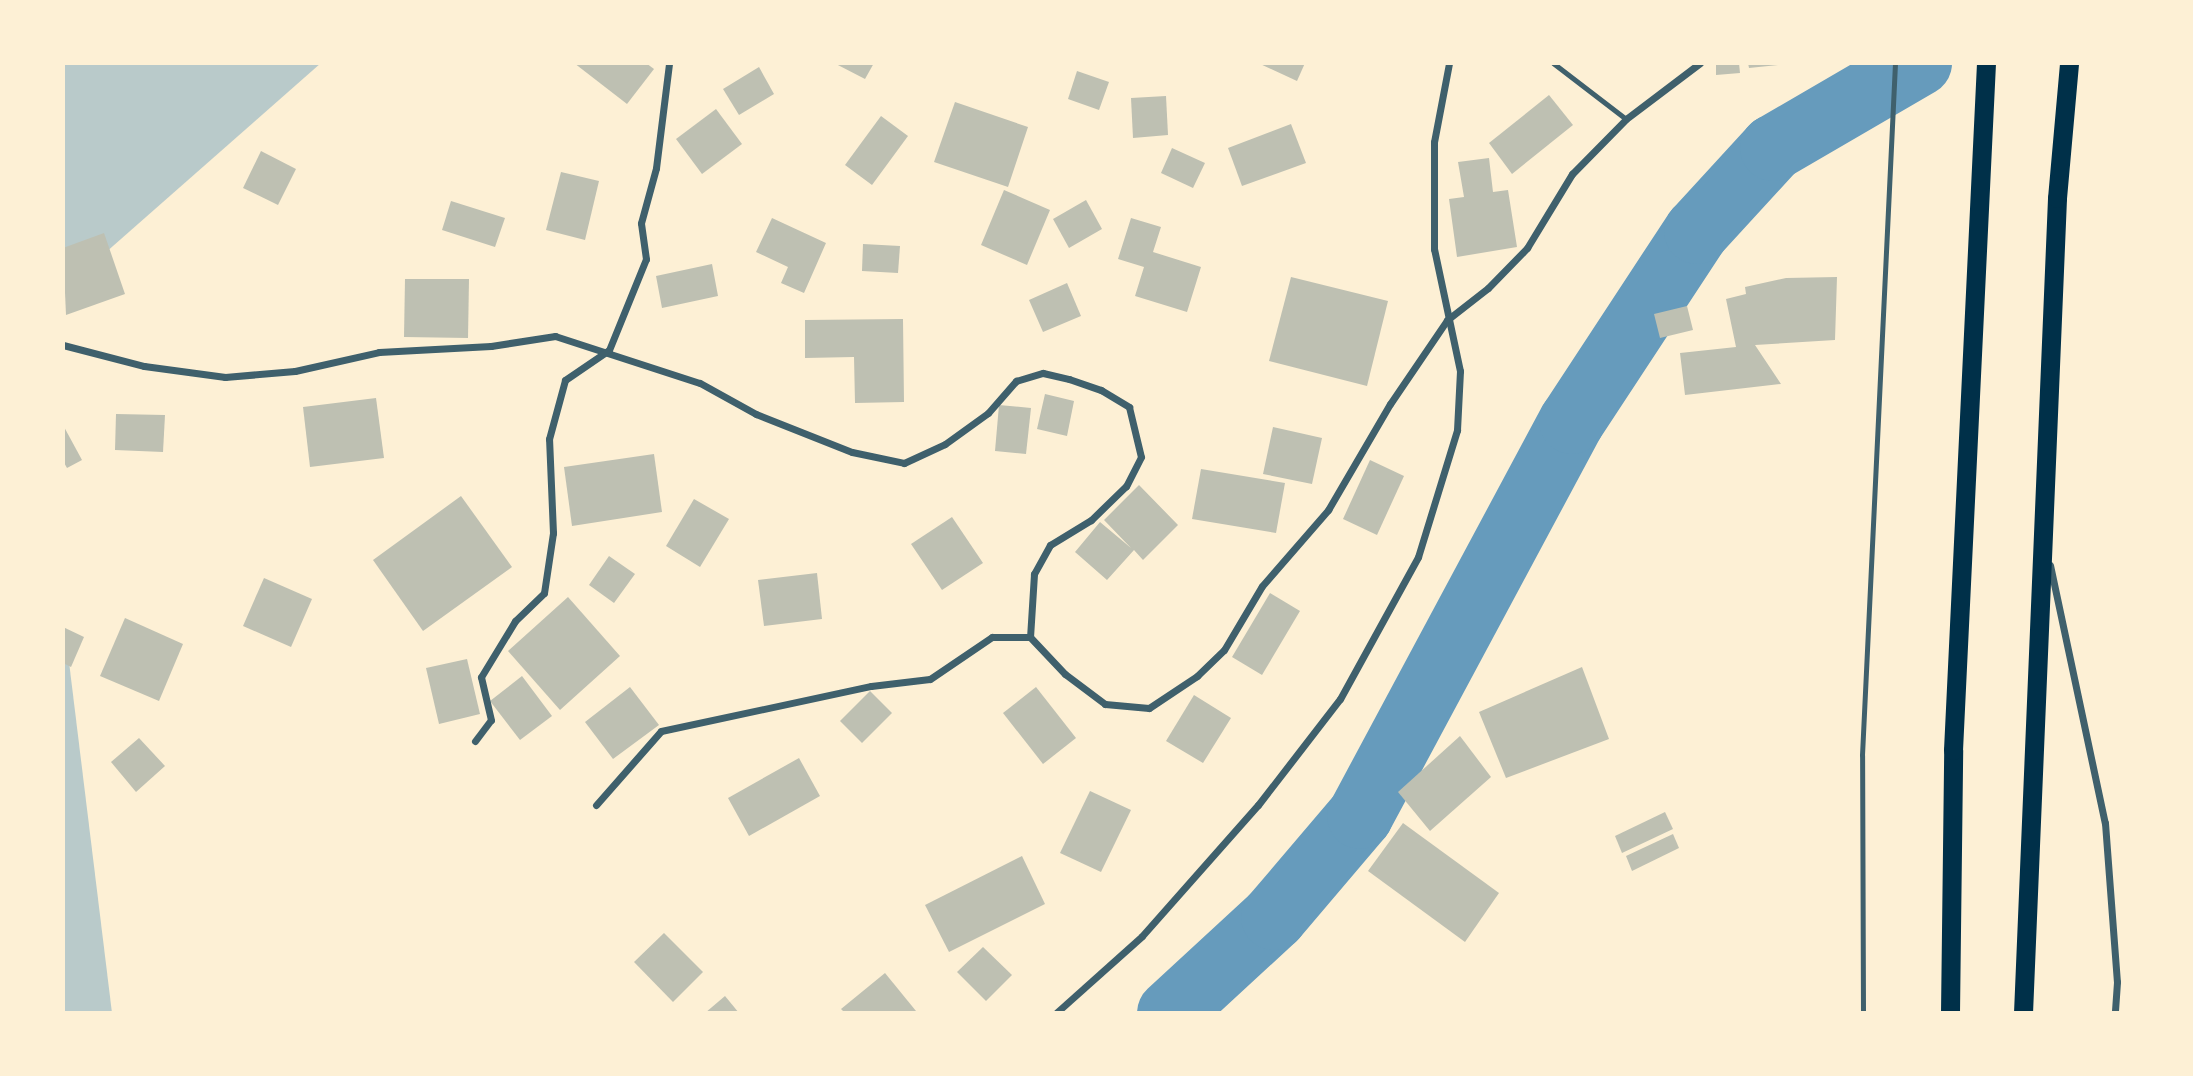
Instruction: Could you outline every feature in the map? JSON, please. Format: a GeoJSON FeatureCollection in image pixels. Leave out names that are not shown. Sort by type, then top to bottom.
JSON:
{"type":"FeatureCollection","features":[{"type":"Feature","properties":{"kind":"highway"},"geometry":{"type":"LineString","coordinates":[[1950,1013],[1953,750],[1986,63]]}},
{"type":"Feature","properties":{"kind":"highway"},"geometry":{"type":"LineString","coordinates":[[2023,1013],[2057,198],[2069,63]]}},
{"type":"Feature","properties":{"kind":"street"},"geometry":{"type":"LineString","coordinates":[[475,741],[491,720],[481,677],[515,621],[544,593],[553,533],[549,439],[565,380],[609,350],[646,259],[641,223],[656,168],[669,63]]}},
{"type":"Feature","properties":{"kind":"street"},"geometry":{"type":"LineString","coordinates":[[1056,1013],[1142,936],[1258,805],[1340,699],[1418,557],[1457,430],[1460,371],[1434,249],[1434,142],[1449,63]]}},
{"type":"Feature","properties":{"kind":"street"},"geometry":{"type":"LineString","coordinates":[[596,805],[661,732],[870,686],[930,679],[992,637],[1030,637],[1065,674],[1105,704],[1149,708],[1197,676],[1224,650],[1262,586],[1328,510],[1390,404],[1447,320],[1488,288],[1527,248],[1572,174],[1626,119],[1700,63]]}},
{"type":"Feature","properties":{"kind":"street"},"geometry":{"type":"LineString","coordinates":[[63,345],[144,366],[225,377],[295,371],[379,352],[491,346],[555,336],[609,350],[700,383],[756,414],[852,452],[904,463],[956,436],[988,413],[1016,381],[1043,373],[1101,390],[1129,407],[1141,457],[1126,486],[1091,520],[1050,545],[1034,574],[1030,637]]}},
{"type":"Feature","properties":{"kind":"street"},"geometry":{"type":"LineString","coordinates":[[2043,537],[2105,823],[2117,982],[2115,1013]]}},
{"type":"Feature","properties":{"kind":"lane"},"geometry":{"type":"LineString","coordinates":[[1553,63],[1626,119]]}},
{"type":"Feature","properties":{"kind":"lane"},"geometry":{"type":"LineString","coordinates":[[1863,1013],[1862,755],[1886,202],[1895,63]]}},
{"type":"Feature","properties":{"kind":"shaded area"},"geometry":{"type":"Polygon","coordinates":[[[63,63],[321,63],[63,290],[63,63]]]}},
{"type":"Feature","properties":{"kind":"shaded area"},"geometry":{"type":"Polygon","coordinates":[[[63,613],[112,1013],[63,1013],[63,613]]]}},
{"type":"Feature","properties":{"kind":"building"},"geometry":{"type":"Polygon","coordinates":[[[574,63],[646,63],[654,69],[627,104],[574,63]]]}},
{"type":"Feature","properties":{"kind":"building"},"geometry":{"type":"Polygon","coordinates":[[[834,63],[874,63],[865,79],[834,63]]]}},
{"type":"Feature","properties":{"kind":"building"},"geometry":{"type":"Polygon","coordinates":[[[1258,63],[1305,63],[1297,81],[1258,63]]]}},
{"type":"Feature","properties":{"kind":"building"},"geometry":{"type":"Polygon","coordinates":[[[1716,63],[1739,63],[1740,73],[1716,75],[1716,63]]]}},
{"type":"Feature","properties":{"kind":"building"},"geometry":{"type":"Polygon","coordinates":[[[1748,63],[1778,63],[1778,65],[1749,68],[1748,63]]]}},
{"type":"Feature","properties":{"kind":"building"},"geometry":{"type":"Polygon","coordinates":[[[759,67],[774,94],[739,115],[723,89],[759,67]]]}},
{"type":"Feature","properties":{"kind":"building"},"geometry":{"type":"Polygon","coordinates":[[[1077,71],[1109,82],[1099,110],[1068,99],[1077,71]]]}},
{"type":"Feature","properties":{"kind":"building"},"geometry":{"type":"Polygon","coordinates":[[[1549,95],[1573,125],[1512,174],[1489,143],[1549,95]]]}},
{"type":"Feature","properties":{"kind":"building"},"geometry":{"type":"Polygon","coordinates":[[[1166,96],[1168,135],[1133,138],[1131,98],[1166,96]]]}},
{"type":"Feature","properties":{"kind":"building"},"geometry":{"type":"Polygon","coordinates":[[[955,102],[1028,127],[1008,187],[934,162],[955,102]]]}},
{"type":"Feature","properties":{"kind":"building"},"geometry":{"type":"Polygon","coordinates":[[[716,109],[742,144],[702,174],[676,139],[716,109]]]}},
{"type":"Feature","properties":{"kind":"building"},"geometry":{"type":"Polygon","coordinates":[[[881,116],[908,136],[872,185],[845,165],[881,116]]]}},
{"type":"Feature","properties":{"kind":"building"},"geometry":{"type":"Polygon","coordinates":[[[1291,124],[1306,163],[1242,186],[1228,148],[1291,124]]]}},
{"type":"Feature","properties":{"kind":"building"},"geometry":{"type":"Polygon","coordinates":[[[1172,148],[1205,163],[1193,188],[1161,173],[1172,148]]]}},
{"type":"Feature","properties":{"kind":"building"},"geometry":{"type":"Polygon","coordinates":[[[261,151],[296,169],[278,205],[243,188],[261,151]]]}},
{"type":"Feature","properties":{"kind":"building"},"geometry":{"type":"Polygon","coordinates":[[[1489,158],[1493,192],[1508,190],[1517,247],[1457,257],[1449,199],[1464,197],[1458,162],[1489,158]]]}},
{"type":"Feature","properties":{"kind":"building"},"geometry":{"type":"Polygon","coordinates":[[[561,172],[599,181],[585,240],[546,230],[561,172]]]}},
{"type":"Feature","properties":{"kind":"building"},"geometry":{"type":"Polygon","coordinates":[[[1004,190],[1050,210],[1027,265],[981,245],[1004,190]]]}},
{"type":"Feature","properties":{"kind":"building"},"geometry":{"type":"Polygon","coordinates":[[[1086,200],[1102,229],[1069,248],[1053,219],[1086,200]]]}},
{"type":"Feature","properties":{"kind":"building"},"geometry":{"type":"Polygon","coordinates":[[[451,201],[505,218],[495,247],[442,230],[451,201]]]}},
{"type":"Feature","properties":{"kind":"building"},"geometry":{"type":"Polygon","coordinates":[[[772,218],[826,243],[804,293],[781,283],[788,267],[756,252],[772,218]]]}},
{"type":"Feature","properties":{"kind":"building"},"geometry":{"type":"Polygon","coordinates":[[[1131,218],[1161,227],[1153,252],[1201,267],[1187,312],[1135,296],[1144,267],[1118,259],[1131,218]]]}},
{"type":"Feature","properties":{"kind":"building"},"geometry":{"type":"Polygon","coordinates":[[[104,233],[125,294],[66,315],[63,248],[104,233]]]}},
{"type":"Feature","properties":{"kind":"building"},"geometry":{"type":"Polygon","coordinates":[[[863,244],[900,246],[898,273],[862,271],[863,244]]]}},
{"type":"Feature","properties":{"kind":"building"},"geometry":{"type":"Polygon","coordinates":[[[712,264],[718,296],[662,308],[656,276],[712,264]]]}},
{"type":"Feature","properties":{"kind":"building"},"geometry":{"type":"Polygon","coordinates":[[[1291,277],[1388,301],[1367,386],[1269,361],[1291,277]]]}},
{"type":"Feature","properties":{"kind":"building"},"geometry":{"type":"Polygon","coordinates":[[[1837,277],[1835,340],[1755,345],[1781,384],[1685,395],[1680,353],[1736,347],[1726,299],[1746,294],[1745,287],[1786,278],[1837,277]]]}},
{"type":"Feature","properties":{"kind":"building"},"geometry":{"type":"Polygon","coordinates":[[[405,279],[469,279],[468,338],[404,337],[405,279]]]}},
{"type":"Feature","properties":{"kind":"building"},"geometry":{"type":"Polygon","coordinates":[[[1067,283],[1081,316],[1043,332],[1029,300],[1067,283]]]}},
{"type":"Feature","properties":{"kind":"building"},"geometry":{"type":"Polygon","coordinates":[[[1687,306],[1693,330],[1660,338],[1654,314],[1687,306]]]}},
{"type":"Feature","properties":{"kind":"building"},"geometry":{"type":"Polygon","coordinates":[[[903,319],[904,402],[855,403],[854,357],[805,358],[805,320],[903,319]]]}},
{"type":"Feature","properties":{"kind":"building"},"geometry":{"type":"Polygon","coordinates":[[[1045,394],[1074,401],[1067,436],[1037,429],[1045,394]]]}},
{"type":"Feature","properties":{"kind":"building"},"geometry":{"type":"Polygon","coordinates":[[[376,398],[384,458],[310,467],[303,407],[376,398]]]}},
{"type":"Feature","properties":{"kind":"building"},"geometry":{"type":"Polygon","coordinates":[[[999,405],[1031,408],[1026,454],[995,451],[999,405]]]}},
{"type":"Feature","properties":{"kind":"building"},"geometry":{"type":"Polygon","coordinates":[[[116,414],[165,415],[163,452],[115,450],[116,414]]]}},
{"type":"Feature","properties":{"kind":"building"},"geometry":{"type":"Polygon","coordinates":[[[63,425],[82,460],[67,468],[63,461],[63,425]]]}},
{"type":"Feature","properties":{"kind":"building"},"geometry":{"type":"Polygon","coordinates":[[[1273,427],[1322,438],[1312,484],[1263,474],[1273,427]]]}},
{"type":"Feature","properties":{"kind":"building"},"geometry":{"type":"Polygon","coordinates":[[[654,454],[662,512],[572,526],[564,467],[654,454]]]}},
{"type":"Feature","properties":{"kind":"building"},"geometry":{"type":"Polygon","coordinates":[[[1370,460],[1404,476],[1377,535],[1343,519],[1370,460]]]}},
{"type":"Feature","properties":{"kind":"building"},"geometry":{"type":"Polygon","coordinates":[[[1201,469],[1285,483],[1276,533],[1192,519],[1201,469]]]}},
{"type":"Feature","properties":{"kind":"building"},"geometry":{"type":"Polygon","coordinates":[[[1139,485],[1178,525],[1143,560],[1134,550],[1107,580],[1075,552],[1100,522],[1131,548],[1104,520],[1139,485]]]}},
{"type":"Feature","properties":{"kind":"building"},"geometry":{"type":"Polygon","coordinates":[[[461,496],[512,567],[423,631],[373,560],[461,496]]]}},
{"type":"Feature","properties":{"kind":"building"},"geometry":{"type":"Polygon","coordinates":[[[694,499],[729,519],[700,567],[666,546],[694,499]]]}},
{"type":"Feature","properties":{"kind":"building"},"geometry":{"type":"Polygon","coordinates":[[[952,517],[983,563],[942,590],[911,544],[952,517]]]}},
{"type":"Feature","properties":{"kind":"building"},"geometry":{"type":"Polygon","coordinates":[[[609,556],[635,574],[614,603],[589,585],[609,556]]]}},
{"type":"Feature","properties":{"kind":"building"},"geometry":{"type":"Polygon","coordinates":[[[817,573],[822,619],[764,626],[758,580],[817,573]]]}},
{"type":"Feature","properties":{"kind":"building"},"geometry":{"type":"Polygon","coordinates":[[[264,578],[312,599],[291,647],[243,626],[264,578]]]}},
{"type":"Feature","properties":{"kind":"building"},"geometry":{"type":"Polygon","coordinates":[[[1270,593],[1300,611],[1262,675],[1232,657],[1270,593]]]}},
{"type":"Feature","properties":{"kind":"building"},"geometry":{"type":"Polygon","coordinates":[[[568,597],[620,656],[560,710],[508,651],[568,597]]]}},
{"type":"Feature","properties":{"kind":"building"},"geometry":{"type":"Polygon","coordinates":[[[125,618],[183,644],[159,701],[100,676],[125,618]]]}},
{"type":"Feature","properties":{"kind":"building"},"geometry":{"type":"Polygon","coordinates":[[[63,627],[84,637],[71,667],[63,663],[63,627]]]}},
{"type":"Feature","properties":{"kind":"building"},"geometry":{"type":"Polygon","coordinates":[[[467,659],[480,714],[439,724],[426,668],[467,659]]]}},
{"type":"Feature","properties":{"kind":"building"},"geometry":{"type":"Polygon","coordinates":[[[1582,667],[1609,739],[1506,778],[1479,712],[1582,667]]]}},
{"type":"Feature","properties":{"kind":"building"},"geometry":{"type":"Polygon","coordinates":[[[522,676],[552,716],[520,740],[490,701],[522,676]]]}},
{"type":"Feature","properties":{"kind":"building"},"geometry":{"type":"Polygon","coordinates":[[[630,687],[659,725],[613,759],[585,722],[630,687]]]}},
{"type":"Feature","properties":{"kind":"building"},"geometry":{"type":"Polygon","coordinates":[[[1036,687],[1076,738],[1043,764],[1003,713],[1036,687]]]}},
{"type":"Feature","properties":{"kind":"building"},"geometry":{"type":"Polygon","coordinates":[[[870,691],[892,713],[862,743],[840,721],[870,691]]]}},
{"type":"Feature","properties":{"kind":"building"},"geometry":{"type":"Polygon","coordinates":[[[1194,695],[1231,718],[1203,763],[1166,741],[1194,695]]]}},
{"type":"Feature","properties":{"kind":"building"},"geometry":{"type":"Polygon","coordinates":[[[1460,736],[1491,777],[1430,831],[1398,792],[1460,736]]]}},
{"type":"Feature","properties":{"kind":"building"},"geometry":{"type":"Polygon","coordinates":[[[139,738],[165,766],[136,792],[111,762],[139,738]]]}},
{"type":"Feature","properties":{"kind":"building"},"geometry":{"type":"Polygon","coordinates":[[[799,758],[820,796],[749,836],[728,798],[799,758]]]}},
{"type":"Feature","properties":{"kind":"building"},"geometry":{"type":"Polygon","coordinates":[[[1090,791],[1131,810],[1101,872],[1060,853],[1090,791]]]}},
{"type":"Feature","properties":{"kind":"building"},"geometry":{"type":"Polygon","coordinates":[[[1665,812],[1673,829],[1622,853],[1615,836],[1665,812]]]}},
{"type":"Feature","properties":{"kind":"building"},"geometry":{"type":"Polygon","coordinates":[[[1403,823],[1499,893],[1465,942],[1368,871],[1403,823]]]}},
{"type":"Feature","properties":{"kind":"building"},"geometry":{"type":"Polygon","coordinates":[[[1673,834],[1679,848],[1632,871],[1626,856],[1673,834]]]}},
{"type":"Feature","properties":{"kind":"building"},"geometry":{"type":"Polygon","coordinates":[[[1022,856],[1045,904],[949,952],[925,905],[1022,856]]]}},
{"type":"Feature","properties":{"kind":"building"},"geometry":{"type":"Polygon","coordinates":[[[664,933],[703,972],[673,1002],[634,962],[664,933]]]}},
{"type":"Feature","properties":{"kind":"building"},"geometry":{"type":"Polygon","coordinates":[[[983,947],[1012,975],[986,1001],[957,972],[983,947]]]}},
{"type":"Feature","properties":{"kind":"building"},"geometry":{"type":"Polygon","coordinates":[[[885,973],[916,1011],[845,1013],[841,1009],[885,973]]]}},
{"type":"Feature","properties":{"kind":"building"},"geometry":{"type":"Polygon","coordinates":[[[725,996],[739,1013],[705,1013],[725,996]]]}},
{"type":"Feature","properties":{"kind":"waterway"},"geometry":{"type":"LineString","coordinates":[[1170,1013],[1274,917],[1360,816],[1572,421],[1697,231],[1773,148],[1919,63]]}}]}
